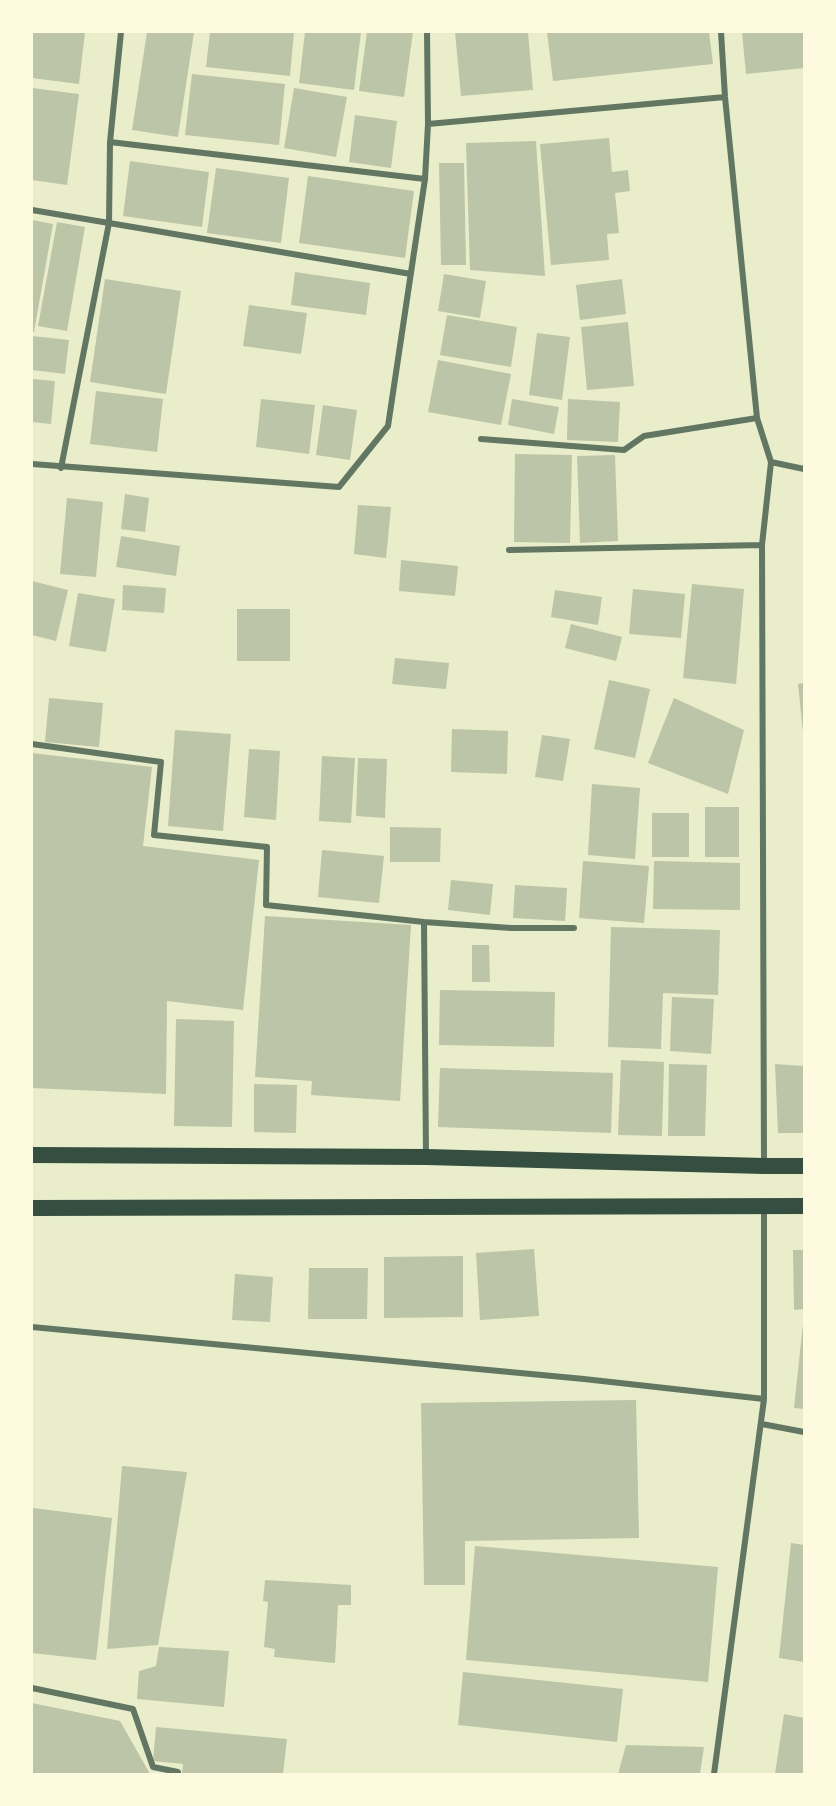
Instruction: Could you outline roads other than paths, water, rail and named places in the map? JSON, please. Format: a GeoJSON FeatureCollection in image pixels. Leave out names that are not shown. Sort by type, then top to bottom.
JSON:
{"type":"FeatureCollection","features":[{"type":"Feature","properties":{"kind":"highway"},"geometry":{"type":"LineString","coordinates":[[32,1155],[426,1157],[804,1166]]}},
{"type":"Feature","properties":{"kind":"highway"},"geometry":{"type":"LineString","coordinates":[[32,1208],[804,1206]]}},
{"type":"Feature","properties":{"kind":"street"},"geometry":{"type":"LineString","coordinates":[[61,468],[109,223],[110,142],[121,32]]}},
{"type":"Feature","properties":{"kind":"street"},"geometry":{"type":"LineString","coordinates":[[32,464],[61,468],[339,487],[388,426],[424,179],[428,124],[427,32]]}},
{"type":"Feature","properties":{"kind":"street"},"geometry":{"type":"LineString","coordinates":[[721,32],[725,97],[757,418],[771,462],[762,545],[764,1166]]}},
{"type":"Feature","properties":{"kind":"street"},"geometry":{"type":"LineString","coordinates":[[428,124],[725,97]]}},
{"type":"Feature","properties":{"kind":"street"},"geometry":{"type":"LineString","coordinates":[[110,142],[424,179]]}},
{"type":"Feature","properties":{"kind":"street"},"geometry":{"type":"LineString","coordinates":[[32,210],[411,274]]}},
{"type":"Feature","properties":{"kind":"street"},"geometry":{"type":"LineString","coordinates":[[481,439],[624,450],[644,436],[757,418]]}},
{"type":"Feature","properties":{"kind":"street"},"geometry":{"type":"LineString","coordinates":[[771,462],[804,469]]}},
{"type":"Feature","properties":{"kind":"street"},"geometry":{"type":"LineString","coordinates":[[509,550],[762,545]]}},
{"type":"Feature","properties":{"kind":"street"},"geometry":{"type":"LineString","coordinates":[[32,744],[161,762],[154,835],[267,847],[266,905],[424,922],[511,928],[574,928]]}},
{"type":"Feature","properties":{"kind":"street"},"geometry":{"type":"LineString","coordinates":[[424,922],[426,1157]]}},
{"type":"Feature","properties":{"kind":"street"},"geometry":{"type":"LineString","coordinates":[[714,1774],[762,1424],[764,1206]]}},
{"type":"Feature","properties":{"kind":"street"},"geometry":{"type":"LineString","coordinates":[[32,1328],[584,1379],[764,1399]]}},
{"type":"Feature","properties":{"kind":"street"},"geometry":{"type":"LineString","coordinates":[[762,1424],[804,1432]]}},
{"type":"Feature","properties":{"kind":"street"},"geometry":{"type":"LineString","coordinates":[[32,1688],[134,1709],[153,1767],[178,1772],[178,1774]]}}]}
